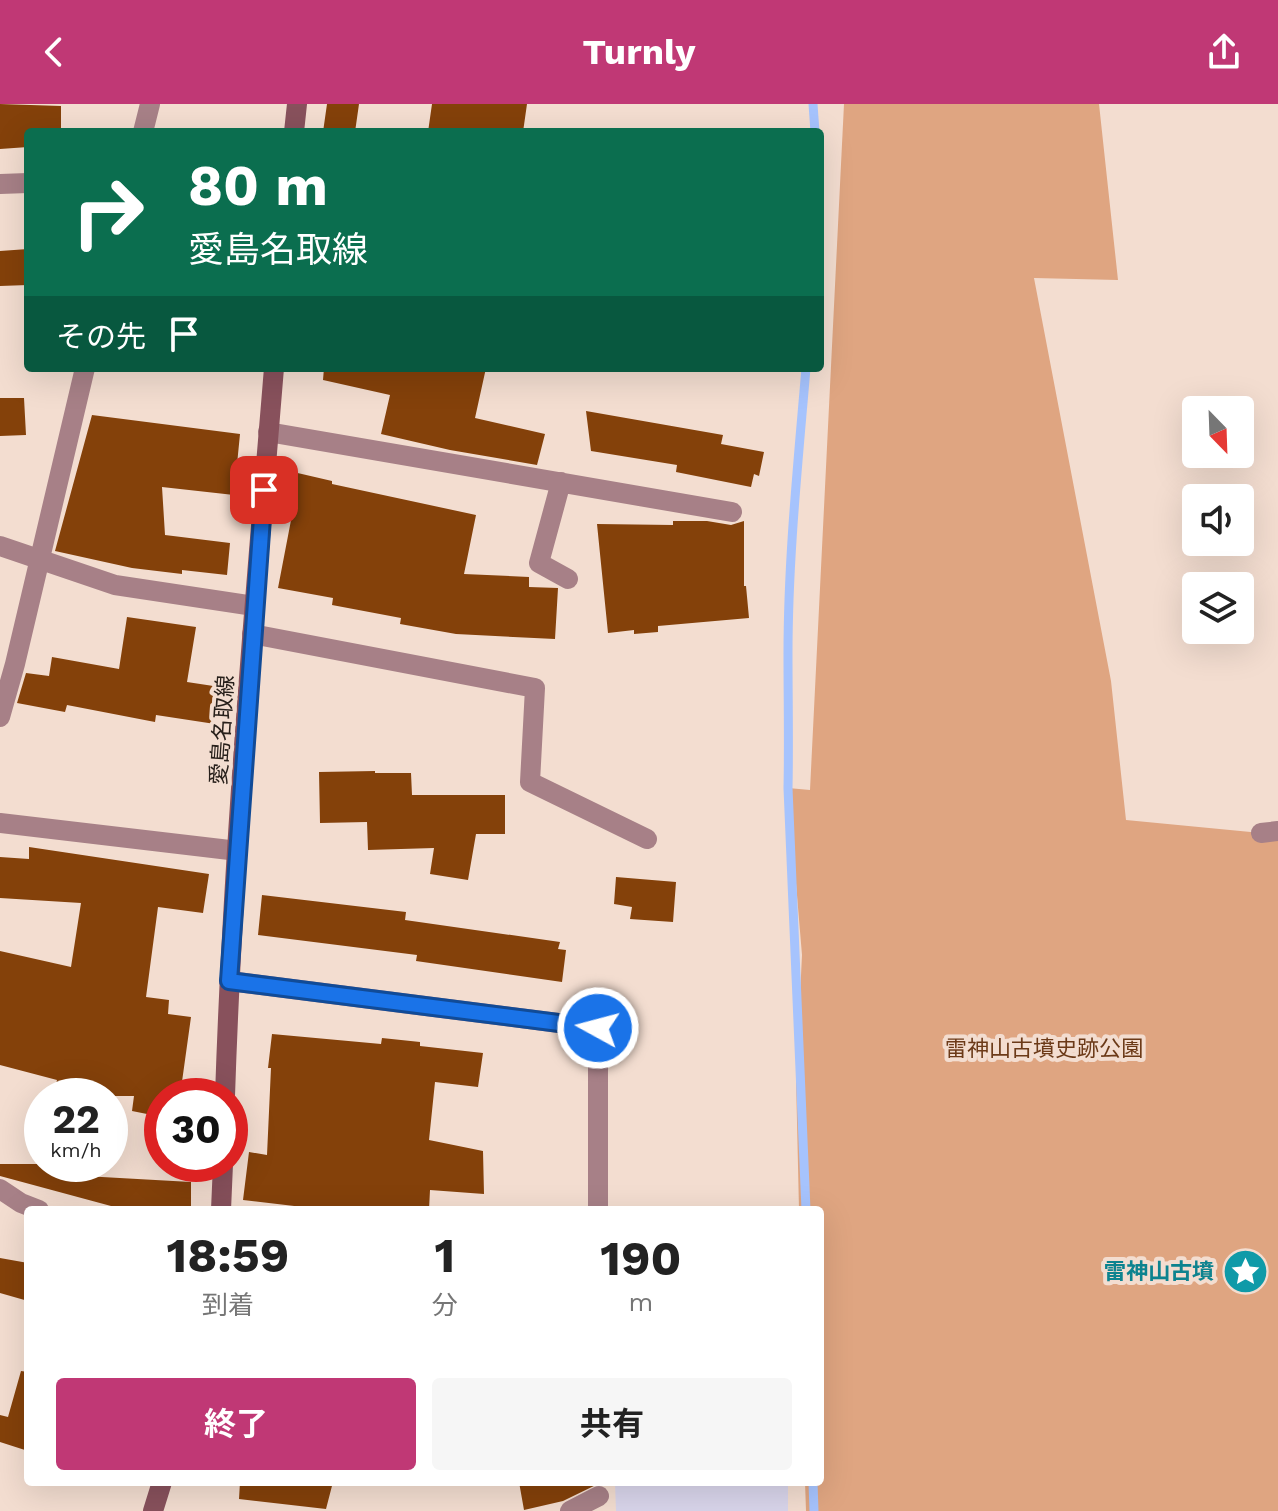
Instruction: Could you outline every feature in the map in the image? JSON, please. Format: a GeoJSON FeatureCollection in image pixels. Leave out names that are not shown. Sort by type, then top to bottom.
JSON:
{"type":"FeatureCollection","features":[{"type":"Feature","properties":{"kind":"main road"},"geometry":{"type":"LineString","coordinates":[[294,128],[297,104]]}},
{"type":"Feature","properties":{"kind":"main road","name":"愛島名取線"},"geometry":{"type":"LineString","coordinates":[[226,1078],[252,634],[274,372]]}},
{"type":"Feature","properties":{"kind":"main road"},"geometry":{"type":"LineString","coordinates":[[221,1206],[222,1182]]}},
{"type":"Feature","properties":{"kind":"main road"},"geometry":{"type":"LineString","coordinates":[[153,1511],[161,1486]]}},
{"type":"Feature","properties":{"kind":"street"},"geometry":{"type":"LineString","coordinates":[[144,128],[150,104]]}},
{"type":"Feature","properties":{"kind":"street"},"geometry":{"type":"LineString","coordinates":[[0,184],[24,183]]}},
{"type":"Feature","properties":{"kind":"street"},"geometry":{"type":"LineString","coordinates":[[0,717],[8,664],[39,561],[84,372]]}},
{"type":"Feature","properties":{"kind":"street"},"geometry":{"type":"LineString","coordinates":[[268,432],[732,512]]}},
{"type":"Feature","properties":{"kind":"street"},"geometry":{"type":"LineString","coordinates":[[561,482],[539,563],[568,579]]}},
{"type":"Feature","properties":{"kind":"street"},"geometry":{"type":"LineString","coordinates":[[0,546],[115,585],[254,606]]}},
{"type":"Feature","properties":{"kind":"street"},"geometry":{"type":"LineString","coordinates":[[252,634],[535,688],[530,782],[647,839]]}},
{"type":"Feature","properties":{"kind":"street"},"geometry":{"type":"LineString","coordinates":[[0,823],[238,851]]}},
{"type":"Feature","properties":{"kind":"street"},"geometry":{"type":"LineString","coordinates":[[229,981],[598,1028],[598,1206]]}},
{"type":"Feature","properties":{"kind":"street"},"geometry":{"type":"LineString","coordinates":[[0,1189],[29,1206]]}},
{"type":"Feature","properties":{"kind":"street"},"geometry":{"type":"LineString","coordinates":[[570,1511],[599,1496]]}},
{"type":"Feature","properties":{"kind":"shaded area"},"geometry":{"type":"Polygon","coordinates":[[[615,1486],[788,1486],[788,1511],[616,1511],[615,1486]]]}},
{"type":"Feature","properties":{"kind":"green space","name":"雷神山古墳史跡公園"},"geometry":{"type":"Polygon","coordinates":[[[844,104],[1099,104],[1118,280],[1034,278],[1111,681],[1126,820],[1261,833],[1278,831],[1278,1511],[806,1511],[805,1486],[824,1486],[824,1206],[799,1206],[796,1078],[802,955],[788,788],[810,790],[844,104]]]}},
{"type":"Feature","properties":{"kind":"building"},"geometry":{"type":"Polygon","coordinates":[[[0,104],[61,106],[61,128],[24,128],[24,147],[0,149],[0,104]]]}},
{"type":"Feature","properties":{"kind":"building"},"geometry":{"type":"Polygon","coordinates":[[[327,104],[359,104],[356,128],[324,128],[327,104]]]}},
{"type":"Feature","properties":{"kind":"building"},"geometry":{"type":"Polygon","coordinates":[[[432,104],[527,104],[524,128],[429,128],[432,104]]]}},
{"type":"Feature","properties":{"kind":"building"},"geometry":{"type":"Polygon","coordinates":[[[24,249],[24,285],[0,286],[0,251],[24,249]]]}},
{"type":"Feature","properties":{"kind":"building"},"geometry":{"type":"Polygon","coordinates":[[[324,372],[485,372],[475,418],[545,434],[537,465],[381,434],[390,395],[323,380],[324,372]]]}},
{"type":"Feature","properties":{"kind":"building"},"geometry":{"type":"Polygon","coordinates":[[[0,398],[24,398],[26,435],[0,436],[0,398]]]}},
{"type":"Feature","properties":{"kind":"building"},"geometry":{"type":"Polygon","coordinates":[[[586,411],[723,435],[721,444],[764,452],[759,476],[754,474],[751,487],[676,472],[677,465],[591,451],[586,411]]]}},
{"type":"Feature","properties":{"kind":"building"},"geometry":{"type":"Polygon","coordinates":[[[92,415],[240,434],[234,495],[162,487],[165,535],[230,543],[227,575],[132,568],[55,551],[92,415]]]}},
{"type":"Feature","properties":{"kind":"building"},"geometry":{"type":"Polygon","coordinates":[[[289,471],[332,481],[332,484],[476,515],[464,574],[529,577],[529,587],[558,588],[555,639],[456,634],[400,624],[401,618],[332,605],[333,598],[278,588],[292,515],[279,513],[289,471]]]}},
{"type":"Feature","properties":{"kind":"building"},"geometry":{"type":"Polygon","coordinates":[[[673,521],[731,525],[744,521],[744,586],[749,618],[658,626],[658,632],[634,634],[634,630],[608,633],[597,524],[673,525],[673,521]]]}},
{"type":"Feature","properties":{"kind":"building"},"geometry":{"type":"Polygon","coordinates":[[[127,617],[196,627],[187,682],[220,687],[215,724],[156,715],[155,722],[67,705],[65,712],[17,703],[26,673],[49,676],[52,657],[119,669],[127,617]]]}},
{"type":"Feature","properties":{"kind":"building"},"geometry":{"type":"Polygon","coordinates":[[[319,772],[411,773],[412,795],[505,795],[505,834],[476,834],[468,880],[430,874],[434,848],[368,850],[367,822],[320,823],[319,772]]]}},
{"type":"Feature","properties":{"kind":"building"},"geometry":{"type":"Polygon","coordinates":[[[29,847],[209,874],[203,913],[158,907],[146,997],[169,1000],[168,1014],[191,1017],[183,1078],[144,1078],[144,1113],[132,1111],[134,1096],[128,1096],[128,1078],[49,1078],[0,1065],[0,951],[71,967],[81,903],[0,898],[0,857],[29,859],[29,847]]]}},
{"type":"Feature","properties":{"kind":"building"},"geometry":{"type":"Polygon","coordinates":[[[616,877],[676,882],[673,922],[630,919],[632,907],[614,904],[616,877]]]}},
{"type":"Feature","properties":{"kind":"building"},"geometry":{"type":"Polygon","coordinates":[[[262,895],[406,912],[405,920],[560,942],[558,949],[566,950],[562,982],[416,961],[417,955],[258,935],[262,895]]]}},
{"type":"Feature","properties":{"kind":"building"},"geometry":{"type":"Polygon","coordinates":[[[272,1034],[381,1044],[382,1038],[483,1053],[478,1087],[435,1082],[429,1140],[483,1151],[484,1194],[430,1190],[429,1206],[294,1206],[243,1200],[245,1182],[248,1182],[249,1152],[267,1155],[271,1068],[268,1068],[272,1034]]]}},
{"type":"Feature","properties":{"kind":"building"},"geometry":{"type":"Polygon","coordinates":[[[0,1164],[24,1164],[24,1182],[128,1182],[128,1178],[144,1179],[144,1182],[191,1182],[191,1206],[111,1206],[0,1176],[0,1164]]]}},
{"type":"Feature","properties":{"kind":"building"},"geometry":{"type":"Polygon","coordinates":[[[0,1258],[24,1262],[24,1300],[0,1293],[0,1258]]]}},
{"type":"Feature","properties":{"kind":"building"},"geometry":{"type":"Polygon","coordinates":[[[21,1371],[24,1371],[24,1450],[0,1442],[0,1415],[8,1417],[21,1371]]]}},
{"type":"Feature","properties":{"kind":"building"},"geometry":{"type":"Polygon","coordinates":[[[240,1486],[332,1486],[326,1509],[239,1499],[240,1486]]]}},
{"type":"Feature","properties":{"kind":"building"},"geometry":{"type":"Polygon","coordinates":[[[520,1486],[594,1486],[563,1501],[524,1510],[520,1486]]]}},
{"type":"Feature","properties":{"kind":"waterway"},"geometry":{"type":"LineString","coordinates":[[813,104],[815,128]]}},
{"type":"Feature","properties":{"kind":"waterway"},"geometry":{"type":"LineString","coordinates":[[806,372],[788,618],[788,788],[806,1206]]}},
{"type":"Feature","properties":{"kind":"waterway"},"geometry":{"type":"LineString","coordinates":[[813,1486],[814,1511]]}},
{"type":"Feature","properties":{"kind":"place","name":"雷神山古墳"},"geometry":{"type":"Point","coordinates":[1245,1271]}},
{"type":"Feature","properties":{"kind":"route"},"geometry":{"type":"LineString","coordinates":[[264,490],[229,981],[598,1028]]}}]}
